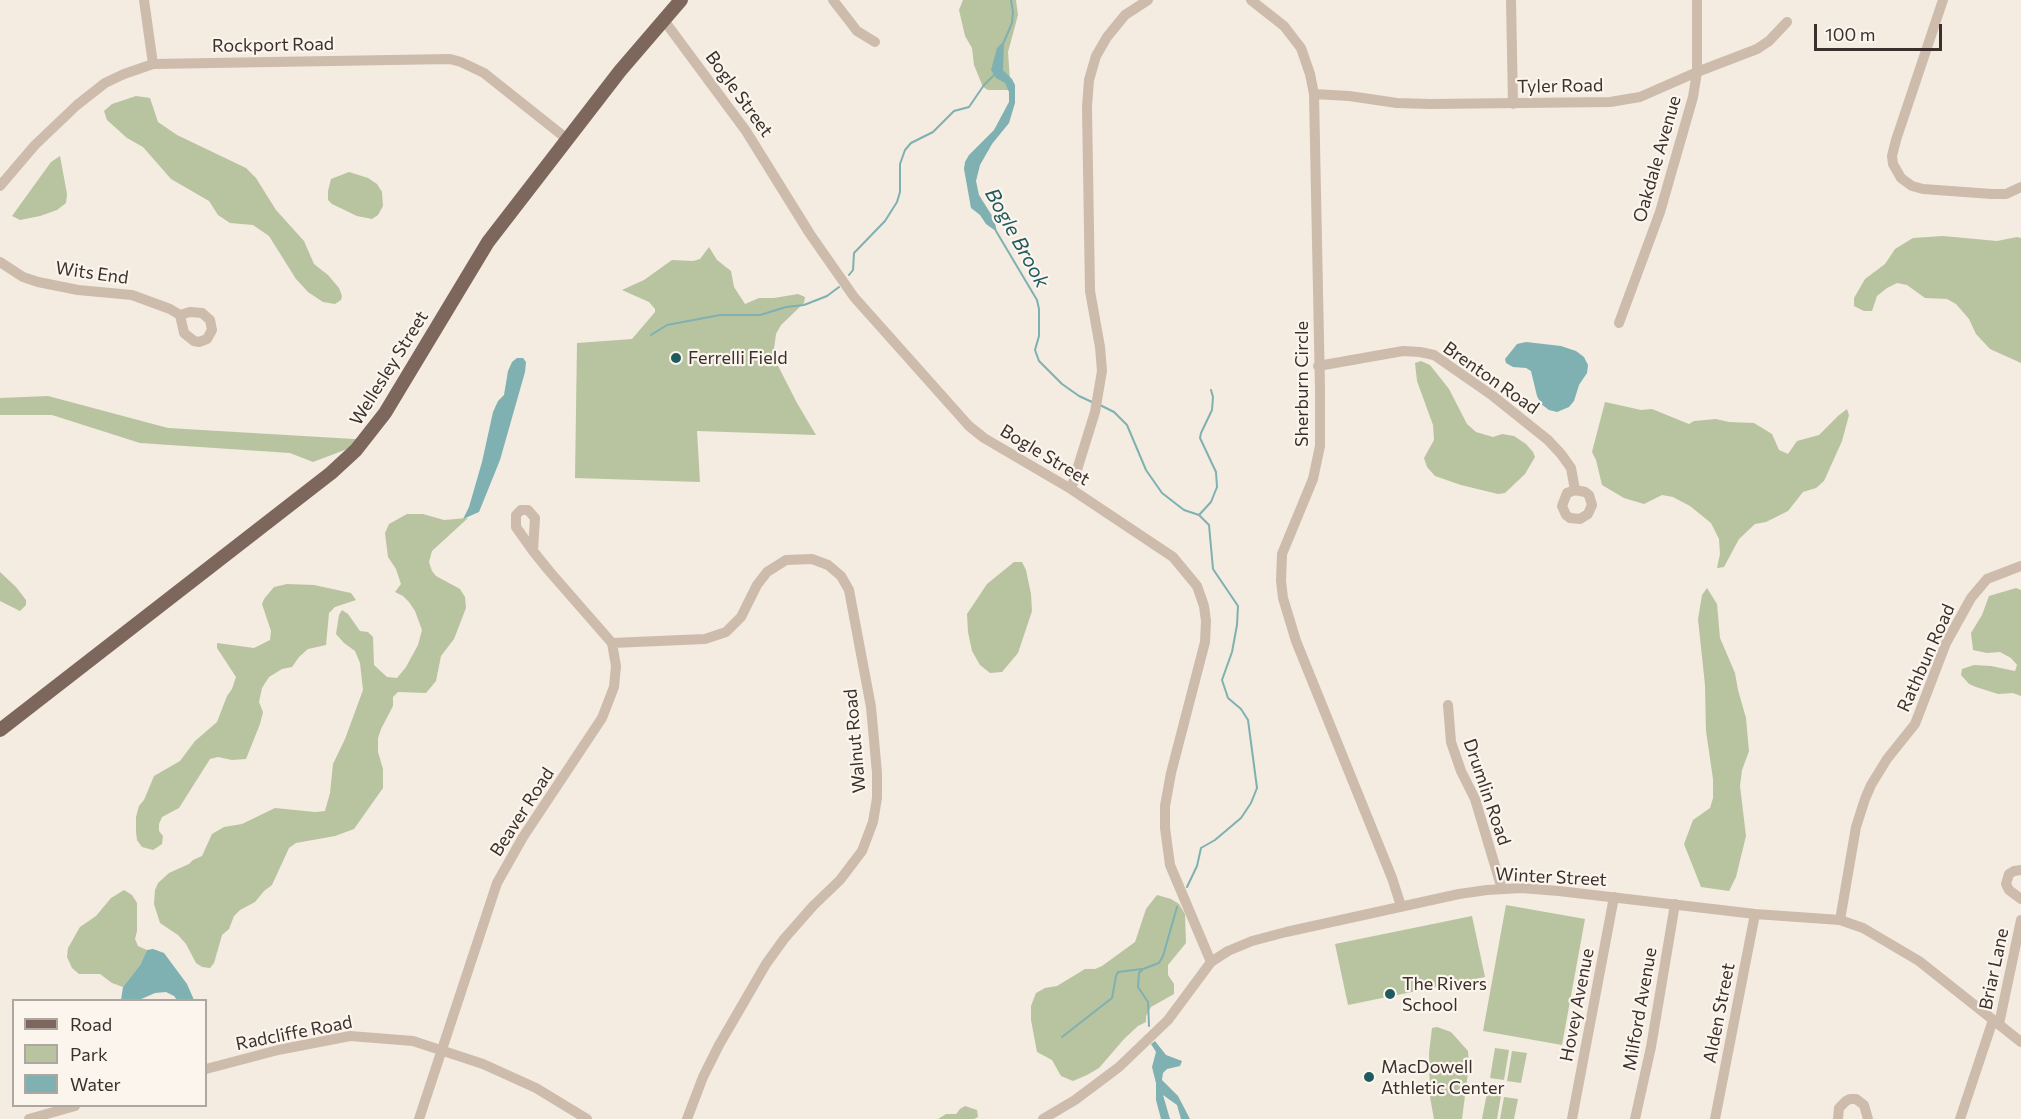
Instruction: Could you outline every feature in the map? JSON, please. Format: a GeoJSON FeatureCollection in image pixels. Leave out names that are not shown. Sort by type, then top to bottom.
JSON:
{"type":"FeatureCollection","features":[{"type":"Feature","properties":{"kind":"main road","name":"Wellesley Street"},"geometry":{"type":"LineString","coordinates":[[0,730],[331,473],[356,450],[385,413],[480,253],[567,139],[663,19],[681,0]]}},
{"type":"Feature","properties":{"kind":"street"},"geometry":{"type":"LineString","coordinates":[[144,0],[153,64]]}},
{"type":"Feature","properties":{"kind":"street"},"geometry":{"type":"LineString","coordinates":[[832,0],[857,31],[875,42]]}},
{"type":"Feature","properties":{"kind":"street"},"geometry":{"type":"LineString","coordinates":[[1071,489],[1095,412],[1102,360],[1090,291],[1089,80],[1096,56],[1107,37],[1125,15],[1148,0]]}},
{"type":"Feature","properties":{"kind":"street","name":"Sherburn Circle"},"geometry":{"type":"LineString","coordinates":[[1251,0],[1284,26],[1301,48],[1314,94],[1320,389],[1317,462],[1306,496],[1282,554],[1283,598],[1296,641],[1392,878],[1401,906]]}},
{"type":"Feature","properties":{"kind":"street"},"geometry":{"type":"LineString","coordinates":[[1511,0],[1513,104]]}},
{"type":"Feature","properties":{"kind":"street","name":"Oakdale Avenue"},"geometry":{"type":"LineString","coordinates":[[1619,323],[1660,212],[1693,97],[1697,72],[1697,0]]}},
{"type":"Feature","properties":{"kind":"street"},"geometry":{"type":"LineString","coordinates":[[1943,0],[1896,140],[1893,164],[1901,178],[1912,186],[1923,189],[2006,194],[2021,187]]}},
{"type":"Feature","properties":{"kind":"street","name":"Bogle Street"},"geometry":{"type":"LineString","coordinates":[[663,19],[746,130],[810,234],[854,297],[969,426],[992,443],[1071,489],[1173,557],[1197,586],[1204,606],[1205,642],[1171,773],[1165,806],[1165,828],[1170,865],[1211,962]]}},
{"type":"Feature","properties":{"kind":"street","name":"Tyler Road"},"geometry":{"type":"LineString","coordinates":[[1314,94],[1397,103],[1513,104],[1617,101],[1640,97],[1757,49],[1769,41],[1787,22]]}},
{"type":"Feature","properties":{"kind":"street","name":"Rockport Road"},"geometry":{"type":"LineString","coordinates":[[0,186],[35,144],[77,105],[105,83],[153,64],[450,59],[467,64],[484,73],[567,139]]}},
{"type":"Feature","properties":{"kind":"street","name":"Wits End"},"geometry":{"type":"LineString","coordinates":[[0,262],[22,277],[53,286],[132,295],[171,309],[180,315]]}},
{"type":"Feature","properties":{"kind":"street","name":"Brenton Road"},"geometry":{"type":"LineString","coordinates":[[1318,366],[1403,351],[1434,355],[1493,396],[1548,440],[1566,460],[1574,477],[1575,490]]}},
{"type":"Feature","properties":{"kind":"street"},"geometry":{"type":"LineString","coordinates":[[533,551],[612,643]]}},
{"type":"Feature","properties":{"kind":"street","name":"Walnut Road"},"geometry":{"type":"LineString","coordinates":[[612,643],[705,639],[726,632],[741,617],[757,585],[767,572],[786,560],[812,559],[828,565],[841,576],[849,590],[871,707],[877,798],[873,822],[862,851],[840,880],[784,939],[766,964],[719,1044],[687,1119]]}},
{"type":"Feature","properties":{"kind":"street","name":"Rathbun Road"},"geometry":{"type":"LineString","coordinates":[[1840,920],[1856,827],[1871,784],[1887,759],[1915,724],[1946,643],[1971,598],[1987,579],[2021,566]]}},
{"type":"Feature","properties":{"kind":"street","name":"Beaver Road"},"geometry":{"type":"LineString","coordinates":[[419,1119],[497,883],[523,837],[602,718],[610,700],[616,666],[612,643]]}},
{"type":"Feature","properties":{"kind":"street","name":"Drumlin Road"},"geometry":{"type":"LineString","coordinates":[[1448,705],[1451,742],[1461,771],[1475,799],[1502,889]]}},
{"type":"Feature","properties":{"kind":"street"},"geometry":{"type":"LineString","coordinates":[[2021,870],[2009,874],[2006,884],[2009,890],[2021,898]]}},
{"type":"Feature","properties":{"kind":"street","name":"Winter Street"},"geometry":{"type":"LineString","coordinates":[[1043,1119],[1075,1100],[1119,1067],[1168,1020],[1211,962],[1237,946],[1270,936],[1466,892],[1502,889],[1539,889],[1755,914],[1840,920],[1863,928],[1905,952],[1930,969],[2021,1042]]}},
{"type":"Feature","properties":{"kind":"street","name":"Hovey Avenue"},"geometry":{"type":"LineString","coordinates":[[1572,1119],[1614,897]]}},
{"type":"Feature","properties":{"kind":"street","name":"Milford Avenue"},"geometry":{"type":"LineString","coordinates":[[1635,1119],[1651,1047],[1675,904]]}},
{"type":"Feature","properties":{"kind":"street","name":"Alden Street"},"geometry":{"type":"LineString","coordinates":[[1715,1119],[1755,914]]}},
{"type":"Feature","properties":{"kind":"street","name":"Briar Lane"},"geometry":{"type":"LineString","coordinates":[[1960,1119],[1996,1022],[2021,920]]}},
{"type":"Feature","properties":{"kind":"street","name":"Radcliffe Road"},"geometry":{"type":"LineString","coordinates":[[207,1069],[278,1050],[350,1036],[413,1041],[483,1064],[536,1088],[587,1119]]}},
{"type":"Feature","properties":{"kind":"street"},"geometry":{"type":"LineString","coordinates":[[1838,1119],[1839,1108],[1850,1099],[1856,1099],[1864,1105],[1868,1119]]}},
{"type":"Feature","properties":{"kind":"street"},"geometry":{"type":"LineString","coordinates":[[29,1119],[71,1107]]}},
{"type":"Feature","properties":{"kind":"green space"},"geometry":{"type":"Polygon","coordinates":[[[963,0],[1016,0],[1018,15],[1008,52],[1010,80],[1008,90],[988,90],[983,87],[974,65],[972,48],[965,36],[959,10],[963,0]]]}},
{"type":"Feature","properties":{"kind":"green space"},"geometry":{"type":"Polygon","coordinates":[[[136,96],[150,98],[158,122],[177,135],[246,168],[256,178],[276,210],[304,241],[314,264],[339,288],[341,300],[335,304],[323,302],[308,292],[296,279],[269,236],[253,225],[230,223],[218,215],[209,201],[171,179],[143,147],[127,138],[107,120],[104,111],[112,104],[136,96]]]}},
{"type":"Feature","properties":{"kind":"green space"},"geometry":{"type":"Polygon","coordinates":[[[60,156],[67,194],[66,203],[57,210],[40,216],[20,220],[12,216],[51,162],[60,156]]]}},
{"type":"Feature","properties":{"kind":"green space"},"geometry":{"type":"Polygon","coordinates":[[[349,172],[368,178],[377,184],[382,192],[383,206],[378,215],[372,219],[357,216],[328,200],[331,179],[349,172]]]}},
{"type":"Feature","properties":{"kind":"green space"},"geometry":{"type":"Polygon","coordinates":[[[1943,236],[1997,241],[2021,238],[2021,363],[1990,349],[1976,334],[1969,319],[1956,304],[1947,299],[1925,298],[1907,285],[1897,283],[1887,288],[1877,296],[1872,311],[1864,311],[1854,306],[1854,298],[1865,279],[1885,264],[1895,249],[1913,238],[1943,236]]]}},
{"type":"Feature","properties":{"kind":"green space","name":"Ferrelli Field"},"geometry":{"type":"Polygon","coordinates":[[[709,247],[717,260],[731,271],[734,287],[745,304],[759,298],[798,294],[805,297],[804,303],[781,325],[776,334],[773,356],[816,435],[697,431],[700,482],[575,478],[577,343],[632,339],[655,312],[655,309],[649,302],[622,290],[644,280],[672,260],[700,259],[709,247]]]}},
{"type":"Feature","properties":{"kind":"green space"},"geometry":{"type":"Polygon","coordinates":[[[1421,361],[1430,365],[1449,389],[1467,424],[1476,432],[1493,437],[1502,434],[1514,436],[1533,452],[1535,457],[1525,474],[1505,493],[1498,494],[1461,485],[1435,476],[1427,467],[1424,458],[1434,440],[1433,425],[1417,381],[1415,363],[1421,361]]]}},
{"type":"Feature","properties":{"kind":"green space"},"geometry":{"type":"Polygon","coordinates":[[[48,396],[168,428],[371,440],[313,462],[290,453],[140,443],[52,415],[0,415],[0,398],[48,396]]]}},
{"type":"Feature","properties":{"kind":"green space"},"geometry":{"type":"Polygon","coordinates":[[[1605,402],[1641,410],[1652,409],[1689,424],[1694,421],[1716,419],[1754,423],[1772,434],[1779,450],[1788,454],[1797,441],[1819,435],[1847,409],[1849,415],[1842,441],[1824,481],[1816,488],[1803,492],[1788,511],[1766,522],[1755,524],[1739,539],[1724,567],[1717,568],[1720,554],[1719,539],[1711,523],[1690,506],[1673,497],[1662,495],[1644,504],[1624,498],[1602,485],[1592,452],[1605,402]]]}},
{"type":"Feature","properties":{"kind":"green space"},"geometry":{"type":"Polygon","coordinates":[[[407,514],[423,514],[444,520],[468,518],[432,551],[429,562],[436,576],[460,589],[465,597],[466,608],[454,639],[441,656],[436,681],[426,693],[398,692],[393,697],[393,706],[378,738],[378,752],[383,769],[383,788],[354,829],[335,836],[296,843],[289,848],[272,885],[255,902],[234,916],[229,929],[222,935],[214,963],[210,968],[202,967],[196,963],[186,944],[178,935],[160,923],[154,904],[158,883],[169,873],[202,856],[212,834],[224,827],[242,824],[275,808],[325,811],[330,793],[333,764],[363,690],[360,663],[355,651],[336,634],[339,615],[342,610],[348,614],[360,631],[368,632],[373,637],[374,665],[387,677],[397,678],[418,645],[422,630],[409,602],[395,592],[401,584],[396,569],[388,557],[385,533],[389,524],[407,514]]]}},
{"type":"Feature","properties":{"kind":"green space"},"geometry":{"type":"Polygon","coordinates":[[[1014,562],[1022,562],[1026,570],[1032,611],[1018,653],[1002,672],[990,673],[980,665],[972,651],[967,614],[987,584],[1014,562]]]}},
{"type":"Feature","properties":{"kind":"green space"},"geometry":{"type":"Polygon","coordinates":[[[0,572],[26,600],[26,605],[20,611],[0,601],[0,572]]]}},
{"type":"Feature","properties":{"kind":"green space"},"geometry":{"type":"Polygon","coordinates":[[[287,584],[314,585],[351,593],[356,600],[335,607],[329,613],[326,645],[308,649],[292,667],[282,669],[269,677],[262,688],[259,702],[263,712],[260,724],[246,759],[232,760],[218,757],[210,759],[179,808],[162,817],[159,831],[163,836],[162,844],[153,850],[142,847],[137,840],[136,817],[154,776],[180,761],[195,741],[217,722],[232,689],[236,677],[217,648],[217,643],[254,648],[270,640],[271,631],[262,604],[274,587],[287,584]]]}},
{"type":"Feature","properties":{"kind":"green space"},"geometry":{"type":"Polygon","coordinates":[[[1707,588],[1717,604],[1720,638],[1735,673],[1746,718],[1749,751],[1742,770],[1740,786],[1746,836],[1736,877],[1729,891],[1701,887],[1684,844],[1693,820],[1710,808],[1713,798],[1698,619],[1702,595],[1707,588]]]}},
{"type":"Feature","properties":{"kind":"green space"},"geometry":{"type":"Polygon","coordinates":[[[2016,588],[2021,590],[2021,696],[2013,693],[1998,694],[1976,687],[1969,684],[1961,675],[1962,669],[1974,665],[2015,671],[2017,665],[2011,658],[2000,652],[1987,653],[1973,650],[1971,633],[1982,615],[1989,596],[2016,588]]]}},
{"type":"Feature","properties":{"kind":"green space"},"geometry":{"type":"Polygon","coordinates":[[[124,890],[132,895],[137,903],[135,939],[138,946],[147,950],[140,965],[123,987],[112,983],[100,974],[79,974],[72,968],[67,957],[68,948],[80,927],[96,916],[111,898],[124,890]]]}},
{"type":"Feature","properties":{"kind":"green space"},"geometry":{"type":"Polygon","coordinates":[[[1157,895],[1179,904],[1185,914],[1186,943],[1168,965],[1168,975],[1174,984],[1174,994],[1151,1007],[1146,1016],[1146,1022],[1124,1039],[1099,1068],[1073,1081],[1061,1076],[1052,1060],[1037,1052],[1031,1020],[1031,1006],[1036,993],[1045,988],[1057,986],[1085,969],[1102,966],[1135,942],[1146,909],[1157,895]]]}},
{"type":"Feature","properties":{"kind":"green space"},"geometry":{"type":"Polygon","coordinates":[[[1506,905],[1585,919],[1562,1045],[1483,1031],[1506,905]]]}},
{"type":"Feature","properties":{"kind":"green space"},"geometry":{"type":"Polygon","coordinates":[[[1472,916],[1485,977],[1348,1005],[1335,944],[1472,916]]]}},
{"type":"Feature","properties":{"kind":"green space"},"geometry":{"type":"Polygon","coordinates":[[[1437,1027],[1451,1032],[1468,1051],[1469,1065],[1462,1119],[1434,1119],[1430,1097],[1429,1053],[1432,1028],[1437,1027]]]}},
{"type":"Feature","properties":{"kind":"green space"},"geometry":{"type":"Polygon","coordinates":[[[1495,1048],[1509,1050],[1504,1080],[1490,1078],[1495,1048]]]}},
{"type":"Feature","properties":{"kind":"green space"},"geometry":{"type":"Polygon","coordinates":[[[1512,1051],[1527,1053],[1521,1083],[1507,1081],[1512,1051]]]}},
{"type":"Feature","properties":{"kind":"green space"},"geometry":{"type":"Polygon","coordinates":[[[1487,1093],[1501,1096],[1497,1119],[1482,1119],[1487,1093]]]}},
{"type":"Feature","properties":{"kind":"green space"},"geometry":{"type":"Polygon","coordinates":[[[1504,1097],[1518,1099],[1514,1119],[1500,1119],[1504,1097]]]}},
{"type":"Feature","properties":{"kind":"green space"},"geometry":{"type":"Polygon","coordinates":[[[965,1106],[977,1110],[978,1117],[938,1119],[946,1114],[956,1114],[965,1106]]]}},
{"type":"Feature","properties":{"kind":"water"},"geometry":{"type":"Polygon","coordinates":[[[1004,41],[1003,70],[1015,85],[1015,103],[1009,123],[992,144],[980,165],[976,181],[979,195],[994,219],[997,232],[971,208],[964,169],[969,155],[994,130],[1009,102],[1009,92],[1005,83],[996,78],[991,70],[997,48],[1004,41]]]}},
{"type":"Feature","properties":{"kind":"water"},"geometry":{"type":"Polygon","coordinates":[[[1526,342],[1561,346],[1576,351],[1584,357],[1588,365],[1587,373],[1569,407],[1557,412],[1549,410],[1541,404],[1537,396],[1531,371],[1506,363],[1505,359],[1517,344],[1526,342]]]}},
{"type":"Feature","properties":{"kind":"water"},"geometry":{"type":"Polygon","coordinates":[[[517,358],[523,358],[526,362],[525,372],[500,460],[479,512],[463,519],[469,507],[482,462],[493,412],[504,395],[508,371],[512,362],[517,358]]]}},
{"type":"Feature","properties":{"kind":"water"},"geometry":{"type":"Polygon","coordinates":[[[153,949],[164,953],[187,984],[194,999],[176,999],[166,992],[155,993],[141,999],[121,999],[123,987],[140,965],[147,950],[153,949]]]}},
{"type":"Feature","properties":{"kind":"water"},"geometry":{"type":"Polygon","coordinates":[[[1155,1041],[1166,1055],[1182,1061],[1180,1066],[1167,1069],[1163,1073],[1162,1080],[1178,1096],[1190,1119],[1181,1119],[1177,1105],[1163,1095],[1170,1119],[1161,1119],[1152,1067],[1156,1052],[1151,1044],[1155,1041]]]}},
{"type":"Feature","properties":{"kind":"waterway","name":"Bogle Brook"},"geometry":{"type":"LineString","coordinates":[[1003,44],[1012,23],[1011,0]]}},
{"type":"Feature","properties":{"kind":"waterway"},"geometry":{"type":"LineString","coordinates":[[849,275],[853,270],[854,253],[885,221],[897,202],[900,192],[900,164],[905,150],[911,143],[933,132],[954,111],[969,107],[984,85],[996,73]]}},
{"type":"Feature","properties":{"kind":"waterway","name":"Bogle Brook"},"geometry":{"type":"LineString","coordinates":[[996,231],[1037,300],[1039,336],[1035,350],[1039,361],[1062,384],[1092,402]]}},
{"type":"Feature","properties":{"kind":"waterway"},"geometry":{"type":"LineString","coordinates":[[651,335],[667,325],[720,315],[760,315],[786,307],[804,305],[827,296],[839,287]]}},
{"type":"Feature","properties":{"kind":"waterway"},"geometry":{"type":"LineString","coordinates":[[1199,515],[1211,502],[1217,487],[1216,472],[1200,438],[1212,410],[1211,390]]}},
{"type":"Feature","properties":{"kind":"waterway","name":"Bogle Brook"},"geometry":{"type":"LineString","coordinates":[[1100,405],[1114,412],[1127,425],[1146,470],[1162,493],[1184,510],[1199,515],[1209,525],[1213,569],[1238,606],[1232,652],[1222,680],[1228,698],[1241,709],[1248,720],[1257,788],[1241,818],[1215,840],[1201,848],[1197,866],[1187,887]]}},
{"type":"Feature","properties":{"kind":"waterway","name":"Bogle Brook"},"geometry":{"type":"LineString","coordinates":[[1149,1026],[1148,1002],[1138,987],[1139,973],[1159,963],[1177,907]]}},
{"type":"Feature","properties":{"kind":"waterway"},"geometry":{"type":"LineString","coordinates":[[1062,1037],[1112,998],[1118,972],[1142,969]]}},
{"type":"Feature","properties":{"kind":"place","name":"Ferrelli Field"},"geometry":{"type":"Point","coordinates":[676,358]}},
{"type":"Feature","properties":{"kind":"place","name":"The Rivers School"},"geometry":{"type":"Point","coordinates":[1390,994]}},
{"type":"Feature","properties":{"kind":"place","name":"MacDowell Athletic Center"},"geometry":{"type":"Point","coordinates":[1369,1077]}}]}
